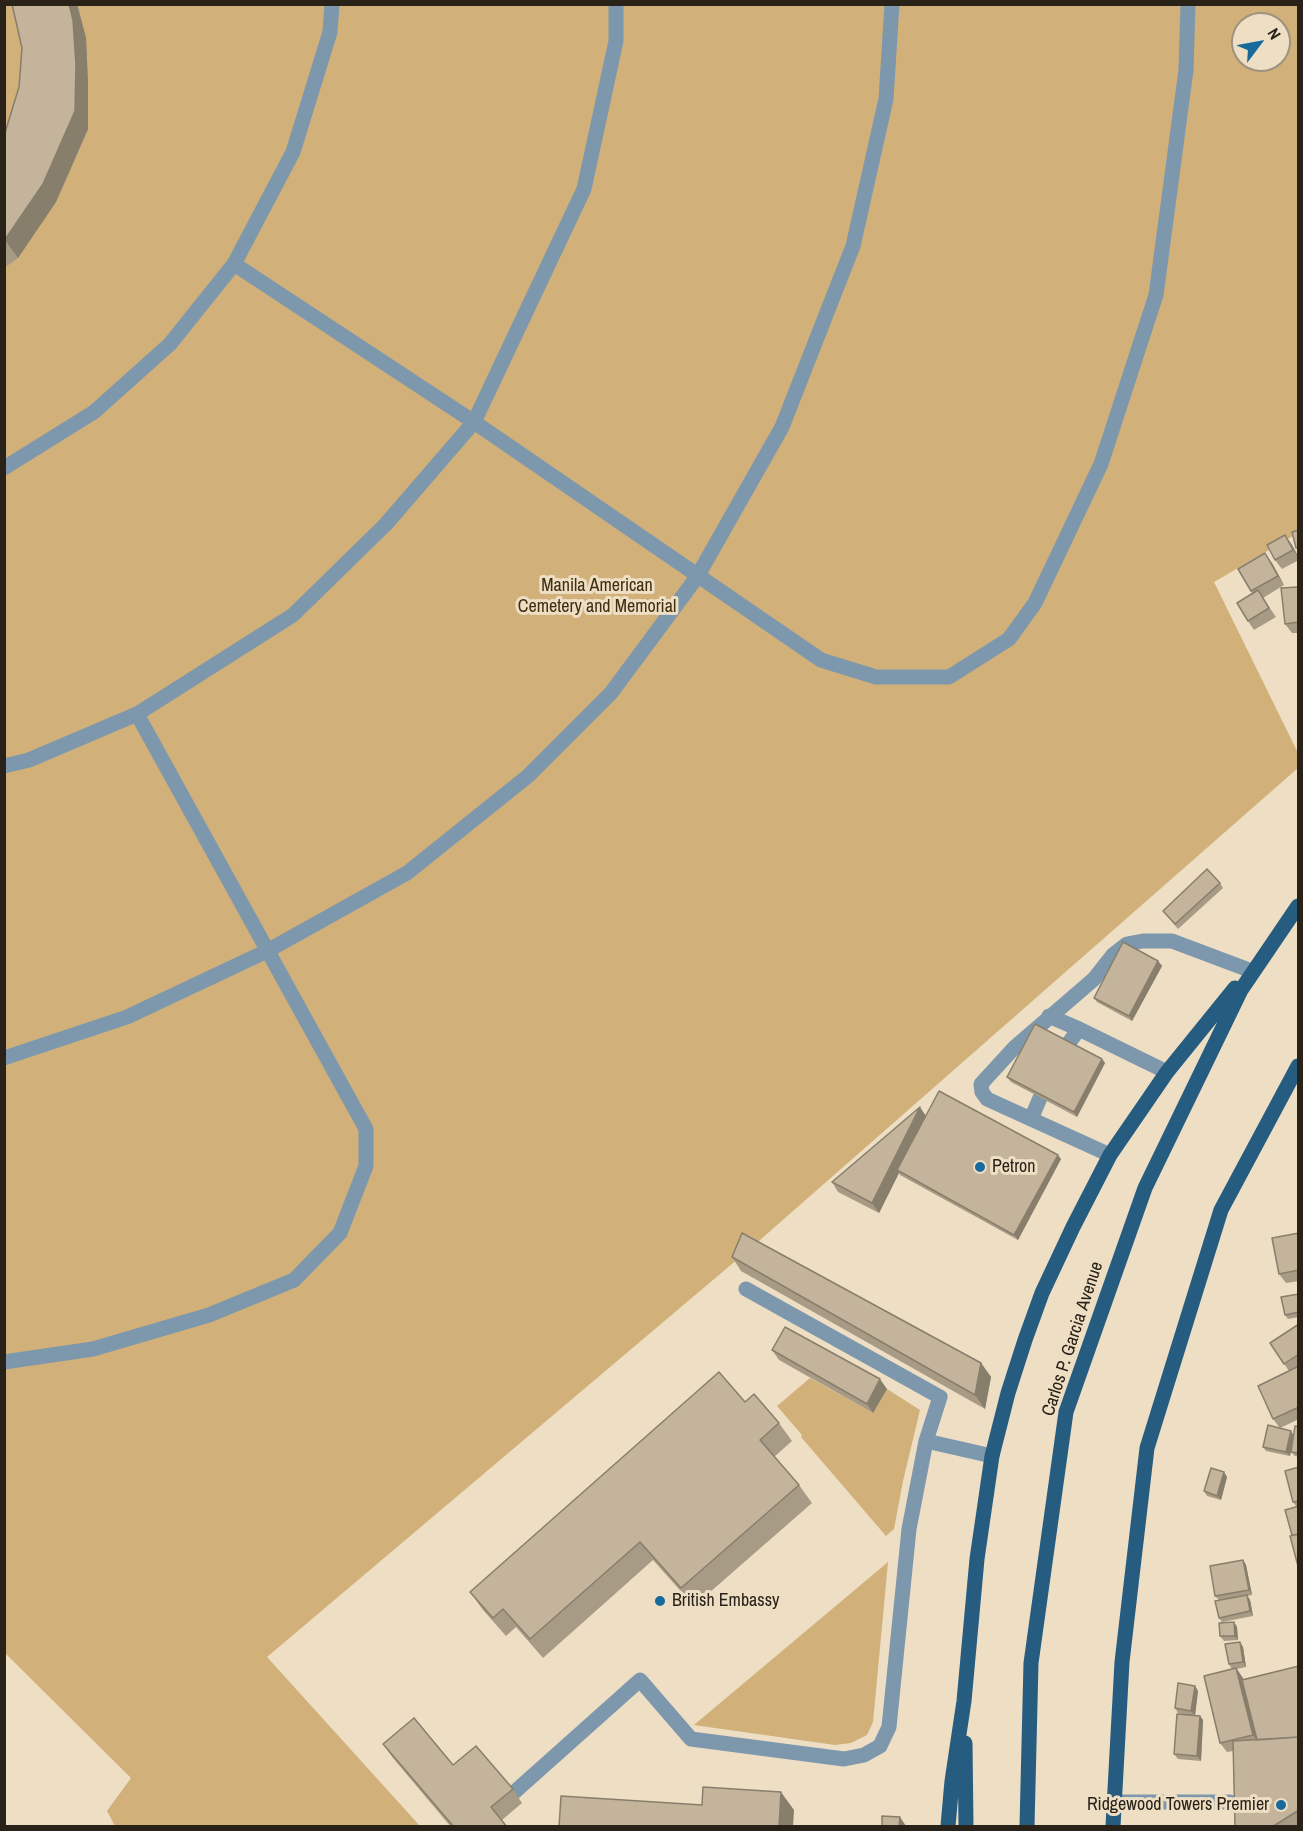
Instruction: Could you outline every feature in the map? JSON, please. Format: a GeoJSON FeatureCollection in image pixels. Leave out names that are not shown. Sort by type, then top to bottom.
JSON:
{"type":"FeatureCollection","features":[{"type":"Feature","properties":{"kind":"main road","name":"Carlos P. Garcia Avenue"},"geometry":{"type":"LineString","coordinates":[[1027,1827],[1031,1663],[1066,1412],[1145,1188],[1241,990],[1299,906]]}},
{"type":"Feature","properties":{"kind":"main road"},"geometry":{"type":"LineString","coordinates":[[948,1827],[952,1781],[964,1701],[976,1559],[992,1456],[1008,1393],[1042,1293],[1072,1227],[1110,1155],[1167,1072],[1272,944]]}},
{"type":"Feature","properties":{"kind":"main road"},"geometry":{"type":"LineString","coordinates":[[1113,1827],[1122,1662],[1147,1448],[1221,1210],[1299,1066]]}},
{"type":"Feature","properties":{"kind":"main road"},"geometry":{"type":"LineString","coordinates":[[964,1701],[966,1827]]}},
{"type":"Feature","properties":{"kind":"lane"},"geometry":{"type":"LineString","coordinates":[[4,468],[94,412],[170,344],[234,264],[294,153],[330,32],[332,4]]}},
{"type":"Feature","properties":{"kind":"lane"},"geometry":{"type":"LineString","coordinates":[[4,766],[29,760],[137,714],[293,615],[386,524],[474,422],[584,189],[616,41],[616,4]]}},
{"type":"Feature","properties":{"kind":"lane"},"geometry":{"type":"LineString","coordinates":[[4,1058],[126,1017],[267,951],[407,873],[528,777],[611,693],[697,577],[782,427],[853,246],[886,99],[892,4]]}},
{"type":"Feature","properties":{"kind":"lane"},"geometry":{"type":"LineString","coordinates":[[234,264],[474,422],[820,660],[876,678],[949,677],[1009,639],[1035,603],[1101,464],[1156,295],[1186,70],[1188,4]]}},
{"type":"Feature","properties":{"kind":"lane"},"geometry":{"type":"LineString","coordinates":[[4,1362],[93,1349],[209,1315],[294,1280],[339,1233],[366,1166],[366,1129],[137,714]]}},
{"type":"Feature","properties":{"kind":"lane"},"geometry":{"type":"LineString","coordinates":[[1110,1155],[987,1099],[982,1092],[981,1084],[1014,1048],[1094,980],[1113,955],[1127,944],[1143,941],[1172,941],[1249,970]]}},
{"type":"Feature","properties":{"kind":"lane"},"geometry":{"type":"LineString","coordinates":[[1049,1016],[1167,1072]]}},
{"type":"Feature","properties":{"kind":"lane"},"geometry":{"type":"LineString","coordinates":[[1068,1044],[1079,1029]]}},
{"type":"Feature","properties":{"kind":"lane"},"geometry":{"type":"LineString","coordinates":[[1031,1119],[1040,1098]]}},
{"type":"Feature","properties":{"kind":"lane"},"geometry":{"type":"LineString","coordinates":[[480,1827],[482,1821],[640,1680],[691,1740],[844,1759],[864,1755],[880,1746],[889,1727],[904,1563],[926,1441],[940,1397],[746,1289]]}},
{"type":"Feature","properties":{"kind":"lane"},"geometry":{"type":"LineString","coordinates":[[926,1441],[992,1456]]}},
{"type":"Feature","properties":{"kind":"lane"},"geometry":{"type":"LineString","coordinates":[[1115,1802],[1230,1802],[1239,1806]]}},
{"type":"Feature","properties":{"kind":"green space","name":"Manila American Cemetery and Memorial"},"geometry":{"type":"Polygon","coordinates":[[[4,5],[1298,5],[1298,533],[1214,582],[1298,753],[1298,768],[752,1247],[267,1657],[420,1826],[115,1826],[107,1811],[131,1778],[5,1653],[4,5]]]}},
{"type":"Feature","properties":{"kind":"green space"},"geometry":{"type":"Polygon","coordinates":[[[810,1378],[873,1413],[887,1389],[920,1410],[894,1529],[886,1536],[777,1406],[810,1378]]]}},
{"type":"Feature","properties":{"kind":"green space"},"geometry":{"type":"Polygon","coordinates":[[[888,1562],[873,1722],[867,1735],[851,1743],[835,1745],[694,1725],[888,1562]]]}},
{"type":"Feature","properties":{"kind":"building"},"geometry":{"type":"Polygon","coordinates":[[[12,4],[69,4],[73,20],[76,65],[75,111],[43,184],[4,241],[4,136],[19,87],[22,48],[12,4]]]}},
{"type":"Feature","properties":{"kind":"building"},"geometry":{"type":"Polygon","coordinates":[[[1299,530],[1299,547],[1296,548],[1292,532],[1299,530]]]}},
{"type":"Feature","properties":{"kind":"building"},"geometry":{"type":"Polygon","coordinates":[[[1285,535],[1293,550],[1275,560],[1267,545],[1285,535]]]}},
{"type":"Feature","properties":{"kind":"building"},"geometry":{"type":"Polygon","coordinates":[[[1265,553],[1278,576],[1251,591],[1238,569],[1265,553]]]}},
{"type":"Feature","properties":{"kind":"building"},"geometry":{"type":"Polygon","coordinates":[[[1299,587],[1299,622],[1285,624],[1281,588],[1299,587]]]}},
{"type":"Feature","properties":{"kind":"building"},"geometry":{"type":"Polygon","coordinates":[[[1258,590],[1269,608],[1248,621],[1237,603],[1258,590]]]}},
{"type":"Feature","properties":{"kind":"building"},"geometry":{"type":"Polygon","coordinates":[[[1207,869],[1220,883],[1175,924],[1163,911],[1207,869]]]}},
{"type":"Feature","properties":{"kind":"building"},"geometry":{"type":"Polygon","coordinates":[[[1123,942],[1158,961],[1129,1016],[1094,998],[1123,942]]]}},
{"type":"Feature","properties":{"kind":"building"},"geometry":{"type":"Polygon","coordinates":[[[1035,1024],[1102,1059],[1074,1112],[1007,1077],[1035,1024]]]}},
{"type":"Feature","properties":{"kind":"building","name":"Petron"},"geometry":{"type":"Polygon","coordinates":[[[939,1091],[1058,1155],[1014,1235],[897,1170],[939,1091]]]}},
{"type":"Feature","properties":{"kind":"building"},"geometry":{"type":"Polygon","coordinates":[[[920,1107],[872,1203],[832,1182],[920,1107]]]}},
{"type":"Feature","properties":{"kind":"building"},"geometry":{"type":"Polygon","coordinates":[[[742,1233],[981,1363],[975,1395],[732,1257],[742,1233]]]}},
{"type":"Feature","properties":{"kind":"building"},"geometry":{"type":"Polygon","coordinates":[[[1299,1233],[1299,1270],[1279,1274],[1272,1238],[1299,1233]]]}},
{"type":"Feature","properties":{"kind":"building"},"geometry":{"type":"Polygon","coordinates":[[[1299,1294],[1299,1312],[1285,1315],[1281,1297],[1299,1294]]]}},
{"type":"Feature","properties":{"kind":"building"},"geometry":{"type":"Polygon","coordinates":[[[1299,1324],[1299,1354],[1284,1364],[1270,1343],[1299,1324]]]}},
{"type":"Feature","properties":{"kind":"building"},"geometry":{"type":"Polygon","coordinates":[[[785,1327],[880,1379],[867,1404],[772,1350],[785,1327]]]}},
{"type":"Feature","properties":{"kind":"building"},"geometry":{"type":"Polygon","coordinates":[[[1299,1366],[1299,1407],[1273,1419],[1258,1386],[1299,1366]]]}},
{"type":"Feature","properties":{"kind":"building"},"geometry":{"type":"Polygon","coordinates":[[[719,1372],[745,1402],[754,1394],[779,1423],[760,1440],[799,1485],[681,1588],[640,1542],[530,1639],[503,1609],[493,1618],[470,1592],[719,1372]]]}},
{"type":"Feature","properties":{"kind":"building"},"geometry":{"type":"Polygon","coordinates":[[[1268,1425],[1291,1431],[1286,1452],[1263,1447],[1268,1425]]]}},
{"type":"Feature","properties":{"kind":"building"},"geometry":{"type":"Polygon","coordinates":[[[1295,1426],[1299,1427],[1299,1453],[1291,1452],[1295,1426]]]}},
{"type":"Feature","properties":{"kind":"building"},"geometry":{"type":"Polygon","coordinates":[[[1299,1467],[1299,1501],[1293,1502],[1285,1471],[1299,1467]]]}},
{"type":"Feature","properties":{"kind":"building"},"geometry":{"type":"Polygon","coordinates":[[[1211,1468],[1224,1472],[1217,1496],[1204,1491],[1211,1468]]]}},
{"type":"Feature","properties":{"kind":"building"},"geometry":{"type":"Polygon","coordinates":[[[1299,1506],[1299,1534],[1292,1535],[1285,1510],[1299,1506]]]}},
{"type":"Feature","properties":{"kind":"building"},"geometry":{"type":"Polygon","coordinates":[[[1299,1534],[1299,1570],[1290,1536],[1299,1534]]]}},
{"type":"Feature","properties":{"kind":"building"},"geometry":{"type":"Polygon","coordinates":[[[1243,1560],[1249,1590],[1215,1596],[1210,1566],[1243,1560]]]}},
{"type":"Feature","properties":{"kind":"building"},"geometry":{"type":"Polygon","coordinates":[[[1247,1595],[1250,1611],[1219,1618],[1215,1601],[1247,1595]]]}},
{"type":"Feature","properties":{"kind":"building"},"geometry":{"type":"Polygon","coordinates":[[[1234,1622],[1235,1636],[1220,1636],[1219,1623],[1234,1622]]]}},
{"type":"Feature","properties":{"kind":"building"},"geometry":{"type":"Polygon","coordinates":[[[1240,1642],[1243,1662],[1229,1664],[1225,1644],[1240,1642]]]}},
{"type":"Feature","properties":{"kind":"building"},"geometry":{"type":"Polygon","coordinates":[[[1299,1666],[1299,1737],[1257,1740],[1242,1680],[1299,1666]]]}},
{"type":"Feature","properties":{"kind":"building"},"geometry":{"type":"Polygon","coordinates":[[[1236,1668],[1253,1735],[1220,1743],[1204,1676],[1236,1668]]]}},
{"type":"Feature","properties":{"kind":"building"},"geometry":{"type":"Polygon","coordinates":[[[1178,1683],[1195,1686],[1191,1711],[1175,1708],[1178,1683]]]}},
{"type":"Feature","properties":{"kind":"building"},"geometry":{"type":"Polygon","coordinates":[[[1177,1714],[1200,1716],[1197,1756],[1174,1754],[1177,1714]]]}},
{"type":"Feature","properties":{"kind":"building"},"geometry":{"type":"Polygon","coordinates":[[[414,1718],[453,1765],[476,1746],[513,1789],[491,1807],[507,1827],[454,1827],[383,1744],[414,1718]]]}},
{"type":"Feature","properties":{"kind":"building"},"geometry":{"type":"Polygon","coordinates":[[[1299,1737],[1299,1810],[1272,1827],[1235,1827],[1233,1741],[1299,1737]]]}},
{"type":"Feature","properties":{"kind":"building"},"geometry":{"type":"Polygon","coordinates":[[[703,1787],[781,1792],[779,1827],[559,1827],[561,1796],[702,1805],[703,1787]]]}},
{"type":"Feature","properties":{"kind":"building"},"geometry":{"type":"Polygon","coordinates":[[[882,1816],[900,1817],[899,1827],[882,1827],[882,1816]]]}},
{"type":"Feature","properties":{"kind":"place","name":"Petron"},"geometry":{"type":"Point","coordinates":[980,1167]}},
{"type":"Feature","properties":{"kind":"place","name":"British Embassy"},"geometry":{"type":"Point","coordinates":[660,1601]}},
{"type":"Feature","properties":{"kind":"place","name":"Ridgewood Towers Premier"},"geometry":{"type":"Point","coordinates":[1281,1805]}}]}
